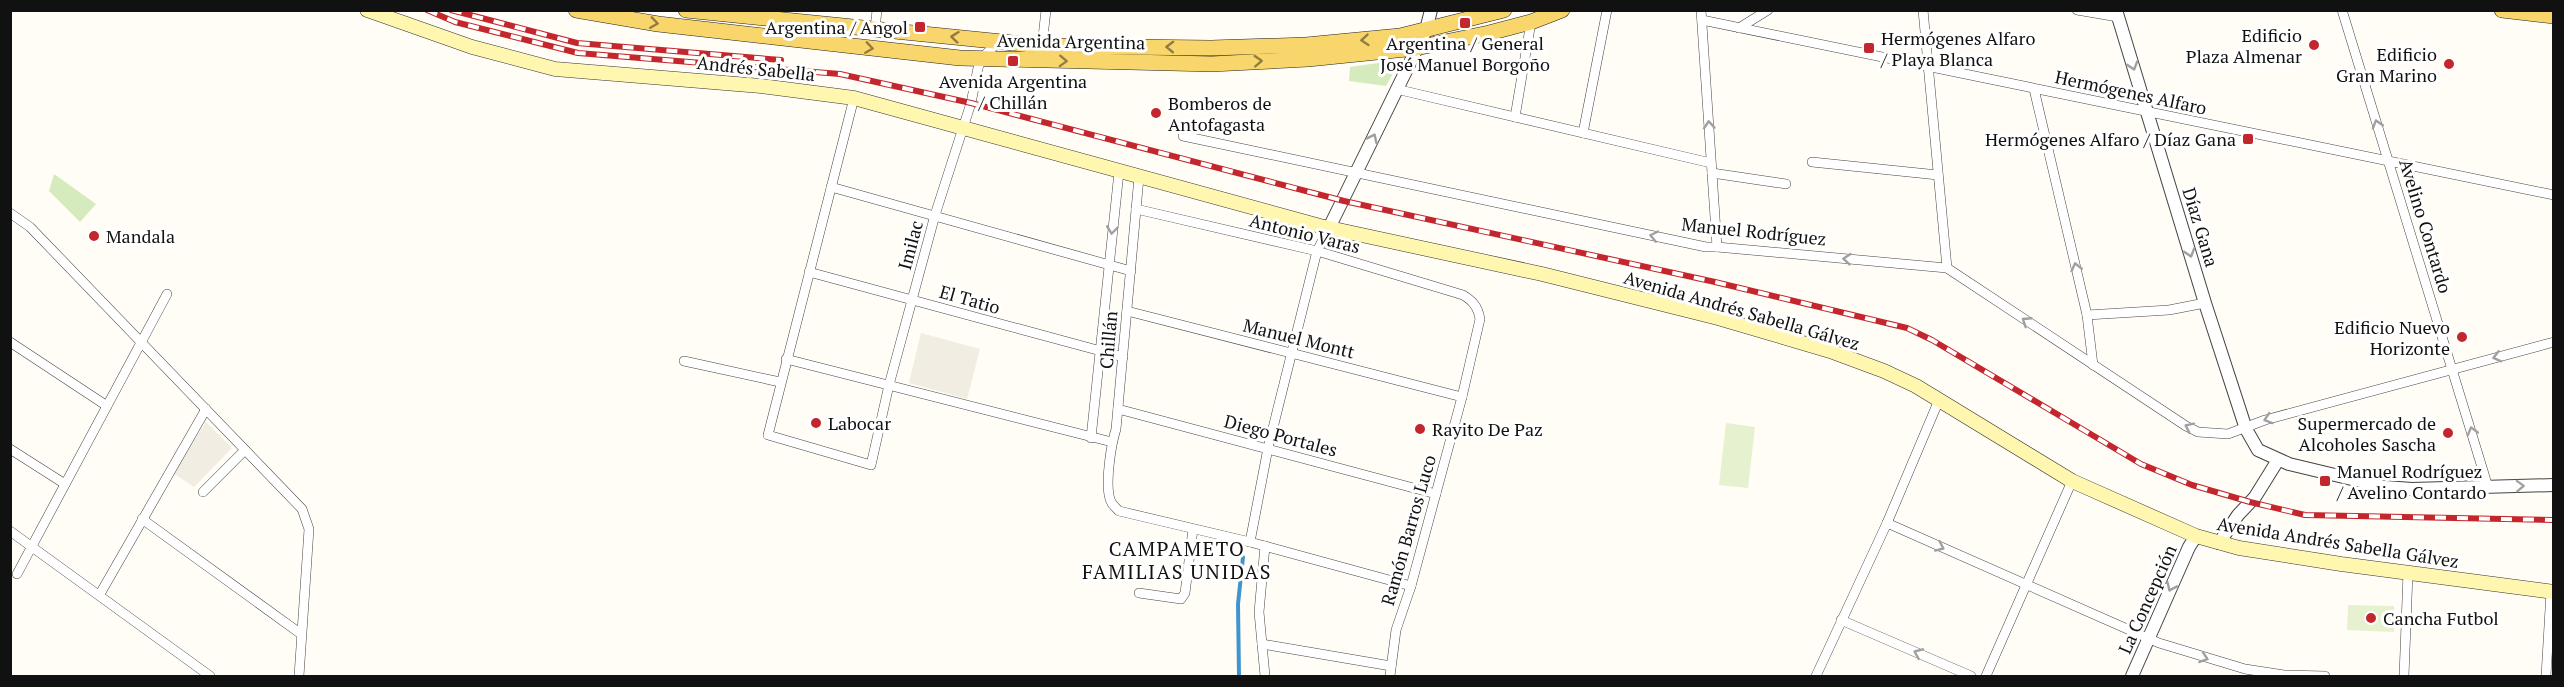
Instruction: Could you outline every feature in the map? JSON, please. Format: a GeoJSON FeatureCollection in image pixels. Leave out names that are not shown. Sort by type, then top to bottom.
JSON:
{"type":"FeatureCollection","features":[{"type":"Feature","properties":{"kind":"main road","name":"Andrés Sabella"},"geometry":{"type":"LineString","coordinates":[[367,10],[472,47],[555,69],[750,85],[854,98],[1139,177]]}},
{"type":"Feature","properties":{"kind":"main road","name":"Avenida Argentina"},"geometry":{"type":"LineString","coordinates":[[576,10],[670,25],[905,52],[982,58],[1212,64],[1308,59],[1416,48],[1531,22],[1562,10]]}},
{"type":"Feature","properties":{"kind":"main road","name":"Avenida Argentina"},"geometry":{"type":"LineString","coordinates":[[686,10],[1042,46],[1211,48],[1306,45],[1403,36],[1504,10]]}},
{"type":"Feature","properties":{"kind":"main road"},"geometry":{"type":"LineString","coordinates":[[2502,10],[2553,16]]}},
{"type":"Feature","properties":{"kind":"main road","name":"Avenida Andrés Sabella Gálvez"},"geometry":{"type":"LineString","coordinates":[[1139,177],[1329,228],[1542,274],[1724,320],[1850,358],[1899,378],[1939,400],[2072,481],[2196,536],[2219,543],[2408,573],[2552,592]]}},
{"type":"Feature","properties":{"kind":"street"},"geometry":{"type":"LineString","coordinates":[[875,29],[877,10]]}},
{"type":"Feature","properties":{"kind":"street"},"geometry":{"type":"LineString","coordinates":[[1042,46],[1046,10]]}},
{"type":"Feature","properties":{"kind":"street"},"geometry":{"type":"LineString","coordinates":[[1250,542],[1268,448],[1317,251],[1426,30],[1431,10]]}},
{"type":"Feature","properties":{"kind":"street"},"geometry":{"type":"LineString","coordinates":[[1583,133],[1607,10]]}},
{"type":"Feature","properties":{"kind":"street"},"geometry":{"type":"LineString","coordinates":[[1739,28],[1768,10]]}},
{"type":"Feature","properties":{"kind":"street"},"geometry":{"type":"LineString","coordinates":[[1923,10],[1947,268]]}},
{"type":"Feature","properties":{"kind":"street"},"geometry":{"type":"LineString","coordinates":[[2077,10],[2117,14]]}},
{"type":"Feature","properties":{"kind":"street","name":"Avelino Contardo"},"geometry":{"type":"LineString","coordinates":[[2342,10],[2454,369],[2488,487]]}},
{"type":"Feature","properties":{"kind":"street","name":"Díaz Gana"},"geometry":{"type":"LineString","coordinates":[[2117,14],[2246,429],[2258,450],[2278,460]]}},
{"type":"Feature","properties":{"kind":"street"},"geometry":{"type":"LineString","coordinates":[[1701,15],[1717,247]]}},
{"type":"Feature","properties":{"kind":"street","name":"Hermógenes Alfaro"},"geometry":{"type":"LineString","coordinates":[[1701,15],[1739,28],[2553,195]]}},
{"type":"Feature","properties":{"kind":"street"},"geometry":{"type":"LineString","coordinates":[[1515,117],[1531,22]]}},
{"type":"Feature","properties":{"kind":"street"},"geometry":{"type":"LineString","coordinates":[[982,58],[998,42]]}},
{"type":"Feature","properties":{"kind":"street","name":"Imilac"},"geometry":{"type":"LineString","coordinates":[[780,382],[768,435],[871,465],[889,385],[935,215],[963,129],[982,58]]}},
{"type":"Feature","properties":{"kind":"street"},"geometry":{"type":"LineString","coordinates":[[2034,88],[2087,315],[2093,365]]}},
{"type":"Feature","properties":{"kind":"street"},"geometry":{"type":"LineString","coordinates":[[1396,89],[1583,133],[1712,168],[1786,183]]}},
{"type":"Feature","properties":{"kind":"street"},"geometry":{"type":"LineString","coordinates":[[684,361],[780,382],[854,98]]}},
{"type":"Feature","properties":{"kind":"street","name":"Manuel Rodríguez"},"geometry":{"type":"LineString","coordinates":[[1183,136],[1706,247],[1947,268],[2198,432],[2228,434],[2265,420],[2553,342]]}},
{"type":"Feature","properties":{"kind":"street"},"geometry":{"type":"LineString","coordinates":[[1812,162],[1938,175]]}},
{"type":"Feature","properties":{"kind":"street"},"geometry":{"type":"LineString","coordinates":[[1091,438],[1119,172]]}},
{"type":"Feature","properties":{"kind":"street","name":"Chillán"},"geometry":{"type":"LineString","coordinates":[[1139,177],[1118,409],[1112,442],[1109,495],[1112,505],[1119,511],[1193,529]]}},
{"type":"Feature","properties":{"kind":"street"},"geometry":{"type":"LineString","coordinates":[[831,187],[1131,271]]}},
{"type":"Feature","properties":{"kind":"street","name":"Antonio Varas"},"geometry":{"type":"LineString","coordinates":[[1136,209],[1317,251],[1463,295]]}},
{"type":"Feature","properties":{"kind":"street"},"geometry":{"type":"LineString","coordinates":[[10,213],[25,222],[142,341],[306,515],[309,529],[299,676]]}},
{"type":"Feature","properties":{"kind":"street","name":"El Tatio"},"geometry":{"type":"LineString","coordinates":[[809,272],[1123,357]]}},
{"type":"Feature","properties":{"kind":"street"},"geometry":{"type":"LineString","coordinates":[[17,574],[167,294]]}},
{"type":"Feature","properties":{"kind":"street","name":"Ramón Barros Luco"},"geometry":{"type":"LineString","coordinates":[[1391,671],[1396,630],[1411,586],[1436,494],[1480,319],[1479,310],[1472,300],[1463,295]]}},
{"type":"Feature","properties":{"kind":"street"},"geometry":{"type":"LineString","coordinates":[[2087,315],[2169,310],[2205,303]]}},
{"type":"Feature","properties":{"kind":"street","name":"Manuel Montt"},"geometry":{"type":"LineString","coordinates":[[1127,311],[1462,397]]}},
{"type":"Feature","properties":{"kind":"street"},"geometry":{"type":"LineString","coordinates":[[10,342],[107,406]]}},
{"type":"Feature","properties":{"kind":"street"},"geometry":{"type":"LineString","coordinates":[[786,359],[1112,442]]}},
{"type":"Feature","properties":{"kind":"street"},"geometry":{"type":"LineString","coordinates":[[1816,676],[1887,523],[1939,400]]}},
{"type":"Feature","properties":{"kind":"street"},"geometry":{"type":"LineString","coordinates":[[100,594],[206,409]]}},
{"type":"Feature","properties":{"kind":"street","name":"Diego Portales"},"geometry":{"type":"LineString","coordinates":[[1118,409],[1436,494]]}},
{"type":"Feature","properties":{"kind":"street"},"geometry":{"type":"LineString","coordinates":[[10,449],[65,484]]}},
{"type":"Feature","properties":{"kind":"street"},"geometry":{"type":"LineString","coordinates":[[203,492],[245,450]]}},
{"type":"Feature","properties":{"kind":"street"},"geometry":{"type":"LineString","coordinates":[[2219,543],[2238,515],[2255,497],[2278,460],[2385,487],[2412,489],[2553,485]]}},
{"type":"Feature","properties":{"kind":"street"},"geometry":{"type":"LineString","coordinates":[[1986,676],[2072,481]]}},
{"type":"Feature","properties":{"kind":"street"},"geometry":{"type":"LineString","coordinates":[[142,519],[301,634]]}},
{"type":"Feature","properties":{"kind":"street"},"geometry":{"type":"LineString","coordinates":[[1887,523],[2148,639],[2245,669],[2284,675],[2325,676]]}},
{"type":"Feature","properties":{"kind":"street"},"geometry":{"type":"LineString","coordinates":[[1139,593],[1180,599],[1185,593],[1193,529],[1250,542],[1411,586]]}},
{"type":"Feature","properties":{"kind":"street"},"geometry":{"type":"LineString","coordinates":[[10,531],[100,594],[210,676]]}},
{"type":"Feature","properties":{"kind":"street","name":"La Concepción"},"geometry":{"type":"LineString","coordinates":[[2132,676],[2196,536]]}},
{"type":"Feature","properties":{"kind":"street"},"geometry":{"type":"LineString","coordinates":[[1265,546],[1259,612],[1265,676]]}},
{"type":"Feature","properties":{"kind":"street"},"geometry":{"type":"LineString","coordinates":[[2404,676],[2408,573]]}},
{"type":"Feature","properties":{"kind":"street"},"geometry":{"type":"LineString","coordinates":[[2546,676],[2552,592]]}},
{"type":"Feature","properties":{"kind":"street"},"geometry":{"type":"LineString","coordinates":[[1841,620],[1971,676]]}},
{"type":"Feature","properties":{"kind":"street"},"geometry":{"type":"LineString","coordinates":[[1262,644],[1391,671]]}},
{"type":"Feature","properties":{"kind":"green space"},"geometry":{"type":"Polygon","coordinates":[[[1392,61],[1397,66],[1386,86],[1349,81],[1350,67],[1392,61]]]}},
{"type":"Feature","properties":{"kind":"green space"},"geometry":{"type":"Polygon","coordinates":[[[54,174],[96,204],[80,222],[49,191],[54,174]]]}},
{"type":"Feature","properties":{"kind":"green space"},"geometry":{"type":"Polygon","coordinates":[[[1726,423],[1755,427],[1748,488],[1719,485],[1726,423]]]}},
{"type":"Feature","properties":{"kind":"green space","name":"Cancha Futbol"},"geometry":{"type":"Polygon","coordinates":[[[2348,605],[2394,606],[2394,632],[2347,630],[2348,605]]]}},
{"type":"Feature","properties":{"kind":"shaded area"},"geometry":{"type":"Polygon","coordinates":[[[921,333],[980,349],[967,399],[909,383],[921,333]]]}},
{"type":"Feature","properties":{"kind":"shaded area"},"geometry":{"type":"Polygon","coordinates":[[[206,422],[232,448],[194,487],[173,473],[206,422]]]}},
{"type":"Feature","properties":{"kind":"waterway"},"geometry":{"type":"LineString","coordinates":[[1239,676],[1238,604],[1243,557]]}},
{"type":"Feature","properties":{"kind":"railway"},"geometry":{"type":"LineString","coordinates":[[427,10],[455,22],[578,53],[840,74],[971,103],[1344,201],[1715,282],[1907,328],[1932,340],[2141,464],[2192,485],[2250,502],[2305,515],[2554,520]]}},
{"type":"Feature","properties":{"kind":"railway"},"geometry":{"type":"LineString","coordinates":[[451,10],[577,43],[781,60]]}},
{"type":"Feature","properties":{"kind":"place","name":"Argentina / General José Manuel Borgoño"},"geometry":{"type":"Point","coordinates":[1465,23]}},
{"type":"Feature","properties":{"kind":"place","name":"Argentina / Angol"},"geometry":{"type":"Point","coordinates":[920,27]}},
{"type":"Feature","properties":{"kind":"place","name":"Edificio Plaza Almenar"},"geometry":{"type":"Point","coordinates":[2314,45]}},
{"type":"Feature","properties":{"kind":"place","name":"Hermógenes Alfaro / Playa Blanca"},"geometry":{"type":"Point","coordinates":[1869,48]}},
{"type":"Feature","properties":{"kind":"place","name":"Avenida Argentina / Chillán"},"geometry":{"type":"Point","coordinates":[1013,61]}},
{"type":"Feature","properties":{"kind":"place","name":"Edificio Gran Marino"},"geometry":{"type":"Point","coordinates":[2449,64]}},
{"type":"Feature","properties":{"kind":"place","name":"Bomberos de Antofagasta"},"geometry":{"type":"Point","coordinates":[1156,113]}},
{"type":"Feature","properties":{"kind":"place","name":"Hermógenes Alfaro / Díaz Gana"},"geometry":{"type":"Point","coordinates":[2248,139]}},
{"type":"Feature","properties":{"kind":"place","name":"Mandala"},"geometry":{"type":"Point","coordinates":[94,236]}},
{"type":"Feature","properties":{"kind":"place","name":"Edificio Nuevo Horizonte"},"geometry":{"type":"Point","coordinates":[2462,337]}},
{"type":"Feature","properties":{"kind":"place","name":"Labocar"},"geometry":{"type":"Point","coordinates":[816,423]}},
{"type":"Feature","properties":{"kind":"place","name":"Rayito De Paz"},"geometry":{"type":"Point","coordinates":[1420,429]}},
{"type":"Feature","properties":{"kind":"place","name":"Supermercado de Alcoholes Sascha"},"geometry":{"type":"Point","coordinates":[2448,433]}},
{"type":"Feature","properties":{"kind":"place","name":"Manuel Rodríguez / Avelino Contardo"},"geometry":{"type":"Point","coordinates":[2325,481]}},
{"type":"Feature","properties":{"kind":"place","name":"Cancha Futbol"},"geometry":{"type":"Point","coordinates":[2371,618]}},
{"type":"Feature","properties":{"kind":"district","name":"CAMPAMETO FAMILIAS UNIDAS"},"geometry":{"type":"Point","coordinates":[1177,560]}}]}
